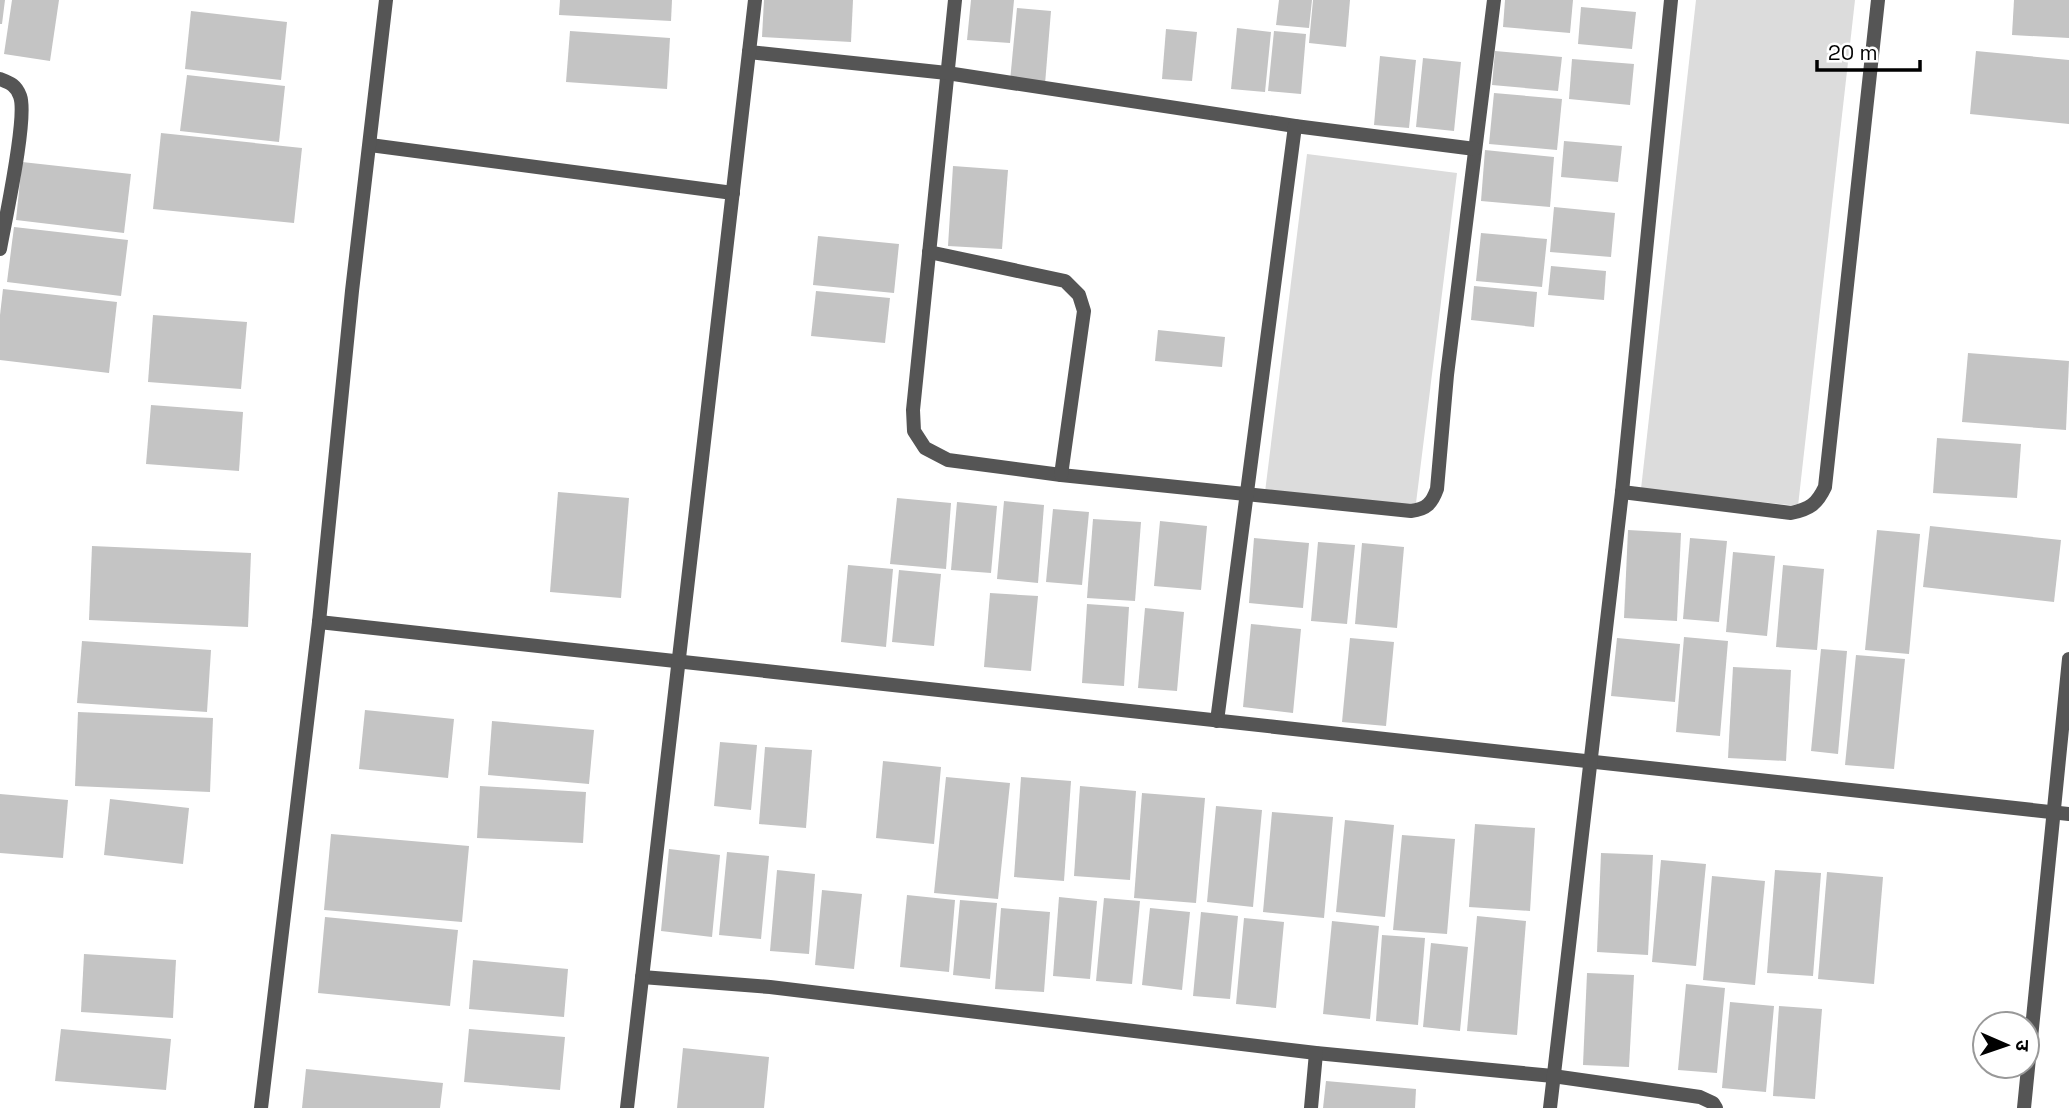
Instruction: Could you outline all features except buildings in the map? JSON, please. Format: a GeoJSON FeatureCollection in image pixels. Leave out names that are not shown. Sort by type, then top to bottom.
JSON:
{"type":"FeatureCollection","features":[{"type":"Feature","properties":{"kind":"street"},"geometry":{"type":"LineString","coordinates":[[261,1108],[319,622],[352,292],[386,0]]}},
{"type":"Feature","properties":{"kind":"street"},"geometry":{"type":"LineString","coordinates":[[627,1108],[755,0]]}},
{"type":"Feature","properties":{"kind":"street"},"geometry":{"type":"LineString","coordinates":[[955,0],[913,410],[914,431],[925,448],[948,460],[1062,475],[1411,510],[1421,509],[1432,503],[1437,489],[1447,375],[1494,0]]}},
{"type":"Feature","properties":{"kind":"street"},"geometry":{"type":"LineString","coordinates":[[1550,1108],[1622,492],[1671,0]]}},
{"type":"Feature","properties":{"kind":"street"},"geometry":{"type":"LineString","coordinates":[[1622,492],[1791,513],[1818,503],[1825,487],[1878,0]]}},
{"type":"Feature","properties":{"kind":"street"},"geometry":{"type":"LineString","coordinates":[[749,52],[947,73],[1295,126],[1475,149]]}},
{"type":"Feature","properties":{"kind":"street"},"geometry":{"type":"LineString","coordinates":[[0,79],[14,85],[21,98],[21,122],[0,249]]}},
{"type":"Feature","properties":{"kind":"street"},"geometry":{"type":"LineString","coordinates":[[1217,721],[1295,126]]}},
{"type":"Feature","properties":{"kind":"street"},"geometry":{"type":"LineString","coordinates":[[370,145],[733,193]]}},
{"type":"Feature","properties":{"kind":"street"},"geometry":{"type":"LineString","coordinates":[[929,252],[1065,281],[1079,295],[1084,311],[1062,475]]}},
{"type":"Feature","properties":{"kind":"street"},"geometry":{"type":"LineString","coordinates":[[319,622],[2069,814]]}},
{"type":"Feature","properties":{"kind":"street"},"geometry":{"type":"LineString","coordinates":[[2024,1108],[2069,659]]}},
{"type":"Feature","properties":{"kind":"street"},"geometry":{"type":"LineString","coordinates":[[642,977],[770,987],[1316,1054],[1553,1076],[1700,1097],[1713,1103],[1716,1108]]}},
{"type":"Feature","properties":{"kind":"street"},"geometry":{"type":"LineString","coordinates":[[1311,1108],[1316,1054]]}},
{"type":"Feature","properties":{"kind":"shaded area"},"geometry":{"type":"Polygon","coordinates":[[[1696,0],[1855,0],[1798,506],[1641,489],[1696,0]]]}},
{"type":"Feature","properties":{"kind":"shaded area"},"geometry":{"type":"Polygon","coordinates":[[[1307,154],[1457,173],[1415,511],[1265,492],[1307,154]]]}}]}
